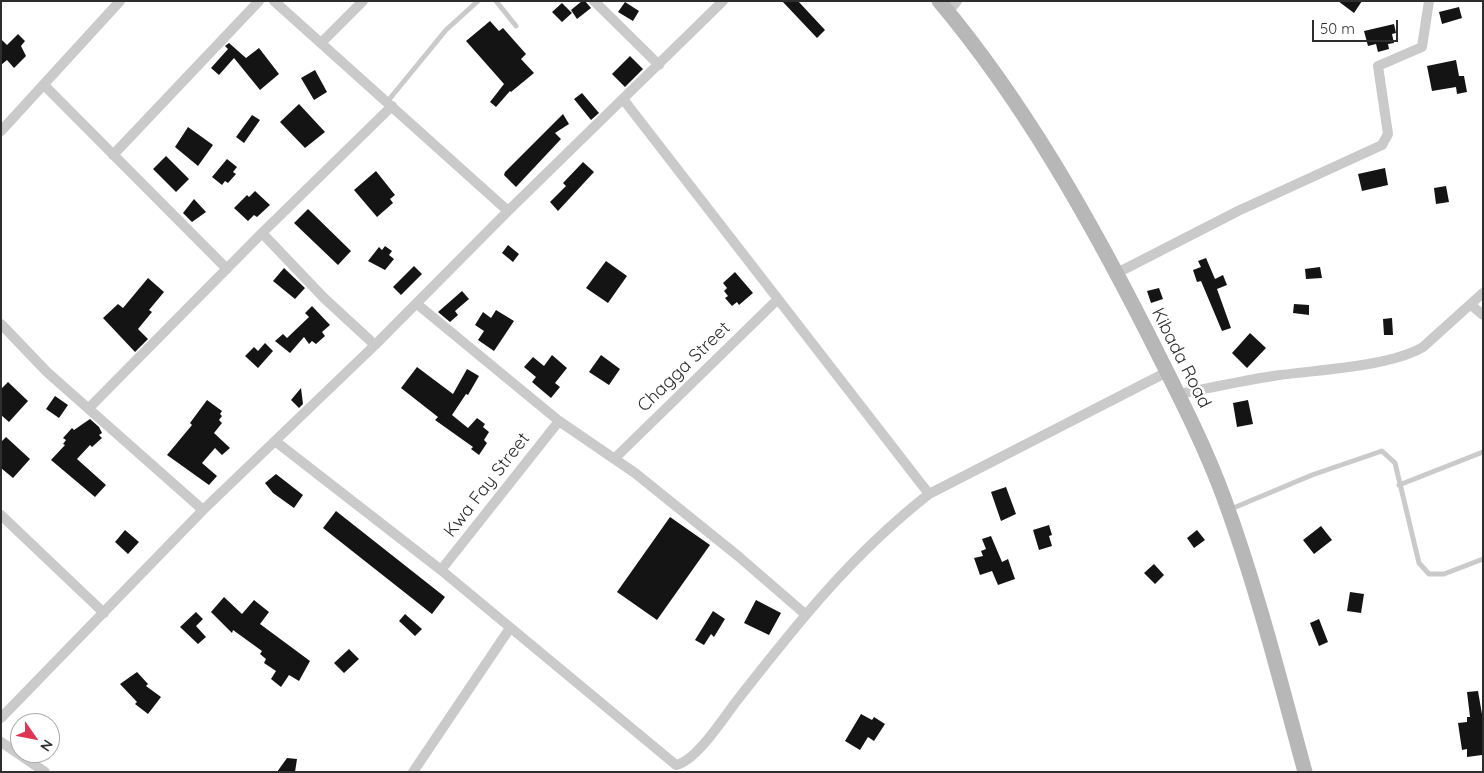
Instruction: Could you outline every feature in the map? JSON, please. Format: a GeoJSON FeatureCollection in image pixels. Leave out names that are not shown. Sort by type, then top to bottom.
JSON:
{"type":"FeatureCollection","features":[{"type":"Feature","properties":{"kind":"main road","name":"Kibada Road"},"geometry":{"type":"LineString","coordinates":[[948,5],[1039,141],[1117,273],[1211,464],[1272,644],[1305,772]]}},
{"type":"Feature","properties":{"kind":"street"},"geometry":{"type":"LineString","coordinates":[[1,131],[45,86],[120,1]]}},
{"type":"Feature","properties":{"kind":"street"},"geometry":{"type":"LineString","coordinates":[[113,155],[259,1]]}},
{"type":"Feature","properties":{"kind":"street"},"geometry":{"type":"LineString","coordinates":[[274,1],[508,212]]}},
{"type":"Feature","properties":{"kind":"street"},"geometry":{"type":"LineString","coordinates":[[321,43],[363,1]]}},
{"type":"Feature","properties":{"kind":"street"},"geometry":{"type":"LineString","coordinates":[[594,1],[659,65]]}},
{"type":"Feature","properties":{"kind":"street"},"geometry":{"type":"LineString","coordinates":[[1,718],[202,510],[417,304],[723,1]]}},
{"type":"Feature","properties":{"kind":"street"},"geometry":{"type":"LineString","coordinates":[[1117,273],[1238,210],[1382,145],[1388,134],[1378,66],[1422,47],[1429,1]]}},
{"type":"Feature","properties":{"kind":"street"},"geometry":{"type":"LineString","coordinates":[[45,86],[227,269]]}},
{"type":"Feature","properties":{"kind":"street"},"geometry":{"type":"LineString","coordinates":[[623,99],[929,494]]}},
{"type":"Feature","properties":{"kind":"street"},"geometry":{"type":"LineString","coordinates":[[89,408],[389,104]]}},
{"type":"Feature","properties":{"kind":"street"},"geometry":{"type":"LineString","coordinates":[[262,233],[324,298],[375,345]]}},
{"type":"Feature","properties":{"kind":"street"},"geometry":{"type":"LineString","coordinates":[[1178,394],[1407,355],[1423,348],[1483,293]]}},
{"type":"Feature","properties":{"kind":"street","name":"Chagga Street"},"geometry":{"type":"LineString","coordinates":[[614,459],[777,300]]}},
{"type":"Feature","properties":{"kind":"street"},"geometry":{"type":"LineString","coordinates":[[417,304],[559,421],[614,459],[738,556],[805,614]]}},
{"type":"Feature","properties":{"kind":"street"},"geometry":{"type":"LineString","coordinates":[[1471,305],[1483,315]]}},
{"type":"Feature","properties":{"kind":"street"},"geometry":{"type":"LineString","coordinates":[[1,324],[47,372],[202,510]]}},
{"type":"Feature","properties":{"kind":"street"},"geometry":{"type":"LineString","coordinates":[[275,441],[441,570],[679,768],[711,734],[805,614],[869,545],[929,494],[1167,372]]}},
{"type":"Feature","properties":{"kind":"street","name":"Kwa Fay Street"},"geometry":{"type":"LineString","coordinates":[[441,570],[559,421]]}},
{"type":"Feature","properties":{"kind":"street"},"geometry":{"type":"LineString","coordinates":[[1,515],[104,613]]}},
{"type":"Feature","properties":{"kind":"street"},"geometry":{"type":"LineString","coordinates":[[413,772],[510,628]]}},
{"type":"Feature","properties":{"kind":"street"},"geometry":{"type":"LineString","coordinates":[[1,742],[45,772]]}},
{"type":"Feature","properties":{"kind":"lane"},"geometry":{"type":"LineString","coordinates":[[389,104],[446,30],[478,1]]}},
{"type":"Feature","properties":{"kind":"lane"},"geometry":{"type":"LineString","coordinates":[[496,1],[516,26]]}},
{"type":"Feature","properties":{"kind":"lane"},"geometry":{"type":"LineString","coordinates":[[1228,510],[1312,475],[1382,451],[1395,463],[1419,563],[1429,574],[1444,574],[1483,559]]}},
{"type":"Feature","properties":{"kind":"lane"},"geometry":{"type":"LineString","coordinates":[[1399,486],[1483,452]]}},
{"type":"Feature","properties":{"kind":"building"},"geometry":{"type":"Polygon","coordinates":[[[582,1],[585,1],[591,8],[577,19],[571,10],[582,1]]]}},
{"type":"Feature","properties":{"kind":"building"},"geometry":{"type":"Polygon","coordinates":[[[782,1],[798,1],[825,30],[817,38],[782,1]]]}},
{"type":"Feature","properties":{"kind":"building"},"geometry":{"type":"Polygon","coordinates":[[[1338,1],[1362,1],[1354,13],[1338,1]]]}},
{"type":"Feature","properties":{"kind":"building"},"geometry":{"type":"Polygon","coordinates":[[[625,2],[639,11],[633,21],[618,12],[625,2]]]}},
{"type":"Feature","properties":{"kind":"building"},"geometry":{"type":"Polygon","coordinates":[[[562,3],[572,13],[562,22],[552,12],[562,3]]]}},
{"type":"Feature","properties":{"kind":"building"},"geometry":{"type":"Polygon","coordinates":[[[1459,7],[1462,18],[1442,24],[1439,12],[1459,7]]]}},
{"type":"Feature","properties":{"kind":"building"},"geometry":{"type":"Polygon","coordinates":[[[490,21],[499,31],[503,28],[526,54],[521,59],[534,73],[510,91],[496,107],[490,102],[504,84],[466,41],[490,21]]]}},
{"type":"Feature","properties":{"kind":"building"},"geometry":{"type":"Polygon","coordinates":[[[1394,24],[1396,33],[1392,34],[1394,43],[1388,44],[1389,49],[1378,52],[1376,44],[1368,46],[1364,31],[1394,24]]]}},
{"type":"Feature","properties":{"kind":"building"},"geometry":{"type":"Polygon","coordinates":[[[18,34],[25,41],[21,46],[26,56],[14,68],[7,60],[1,65],[1,39],[7,45],[18,34]]]}},
{"type":"Feature","properties":{"kind":"building"},"geometry":{"type":"Polygon","coordinates":[[[229,43],[246,58],[259,48],[279,74],[260,90],[234,58],[219,75],[211,68],[228,49],[225,46],[229,43]]]}},
{"type":"Feature","properties":{"kind":"building"},"geometry":{"type":"Polygon","coordinates":[[[630,56],[643,69],[625,87],[612,74],[630,56]]]}},
{"type":"Feature","properties":{"kind":"building"},"geometry":{"type":"Polygon","coordinates":[[[1456,60],[1459,76],[1464,76],[1467,92],[1457,94],[1456,87],[1432,91],[1427,66],[1456,60]]]}},
{"type":"Feature","properties":{"kind":"building"},"geometry":{"type":"Polygon","coordinates":[[[315,70],[327,92],[314,100],[301,78],[315,70]]]}},
{"type":"Feature","properties":{"kind":"building"},"geometry":{"type":"Polygon","coordinates":[[[582,93],[599,113],[591,120],[574,99],[582,93]]]}},
{"type":"Feature","properties":{"kind":"building"},"geometry":{"type":"Polygon","coordinates":[[[299,104],[325,132],[305,148],[280,122],[299,104]]]}},
{"type":"Feature","properties":{"kind":"building"},"geometry":{"type":"Polygon","coordinates":[[[563,114],[569,124],[555,133],[561,139],[516,187],[504,175],[505,172],[563,114]]]}},
{"type":"Feature","properties":{"kind":"building"},"geometry":{"type":"Polygon","coordinates":[[[252,115],[260,120],[244,143],[236,137],[252,115]]]}},
{"type":"Feature","properties":{"kind":"building"},"geometry":{"type":"Polygon","coordinates":[[[188,127],[213,145],[198,166],[175,147],[188,127]]]}},
{"type":"Feature","properties":{"kind":"building"},"geometry":{"type":"Polygon","coordinates":[[[166,156],[189,179],[176,192],[153,169],[166,156]]]}},
{"type":"Feature","properties":{"kind":"building"},"geometry":{"type":"Polygon","coordinates":[[[227,159],[237,167],[233,172],[236,174],[228,183],[225,181],[222,185],[212,177],[227,159]]]}},
{"type":"Feature","properties":{"kind":"building"},"geometry":{"type":"Polygon","coordinates":[[[583,162],[594,172],[558,211],[550,202],[566,186],[563,183],[583,162]]]}},
{"type":"Feature","properties":{"kind":"building"},"geometry":{"type":"Polygon","coordinates":[[[1385,168],[1388,185],[1362,191],[1358,174],[1385,168]]]}},
{"type":"Feature","properties":{"kind":"building"},"geometry":{"type":"Polygon","coordinates":[[[376,171],[395,195],[390,199],[393,203],[377,217],[354,190],[376,171]]]}},
{"type":"Feature","properties":{"kind":"building"},"geometry":{"type":"Polygon","coordinates":[[[1446,186],[1449,202],[1436,204],[1434,188],[1446,186]]]}},
{"type":"Feature","properties":{"kind":"building"},"geometry":{"type":"Polygon","coordinates":[[[255,191],[270,205],[257,217],[254,215],[248,221],[234,208],[247,195],[249,197],[255,191]]]}},
{"type":"Feature","properties":{"kind":"building"},"geometry":{"type":"Polygon","coordinates":[[[194,199],[206,212],[192,222],[183,213],[194,199]]]}},
{"type":"Feature","properties":{"kind":"building"},"geometry":{"type":"Polygon","coordinates":[[[308,209],[351,251],[338,265],[294,223],[308,209]]]}},
{"type":"Feature","properties":{"kind":"building"},"geometry":{"type":"Polygon","coordinates":[[[508,245],[519,254],[513,262],[502,253],[508,245]]]}},
{"type":"Feature","properties":{"kind":"building"},"geometry":{"type":"Polygon","coordinates":[[[385,246],[392,251],[389,255],[394,259],[385,270],[368,261],[379,247],[382,250],[385,246]]]}},
{"type":"Feature","properties":{"kind":"building"},"geometry":{"type":"Polygon","coordinates":[[[1206,258],[1215,279],[1223,275],[1227,285],[1217,289],[1231,328],[1222,331],[1201,281],[1197,282],[1193,270],[1201,267],[1198,261],[1206,258]]]}},
{"type":"Feature","properties":{"kind":"building"},"geometry":{"type":"Polygon","coordinates":[[[606,261],[627,276],[608,303],[586,288],[606,261]]]}},
{"type":"Feature","properties":{"kind":"building"},"geometry":{"type":"Polygon","coordinates":[[[414,266],[422,274],[401,295],[393,287],[414,266]]]}},
{"type":"Feature","properties":{"kind":"building"},"geometry":{"type":"Polygon","coordinates":[[[1320,267],[1322,278],[1306,279],[1305,269],[1320,267]]]}},
{"type":"Feature","properties":{"kind":"building"},"geometry":{"type":"Polygon","coordinates":[[[284,268],[305,288],[295,299],[273,281],[284,268]]]}},
{"type":"Feature","properties":{"kind":"building"},"geometry":{"type":"Polygon","coordinates":[[[735,272],[753,293],[739,305],[737,302],[732,306],[725,298],[728,296],[724,291],[727,288],[723,283],[735,272]]]}},
{"type":"Feature","properties":{"kind":"building"},"geometry":{"type":"Polygon","coordinates":[[[148,278],[164,292],[149,310],[152,312],[138,329],[148,339],[135,352],[103,318],[118,304],[123,308],[148,278]]]}},
{"type":"Feature","properties":{"kind":"building"},"geometry":{"type":"Polygon","coordinates":[[[1159,288],[1163,299],[1151,303],[1147,291],[1159,288]]]}},
{"type":"Feature","properties":{"kind":"building"},"geometry":{"type":"Polygon","coordinates":[[[462,291],[469,299],[455,311],[458,315],[450,322],[438,312],[462,291]]]}},
{"type":"Feature","properties":{"kind":"building"},"geometry":{"type":"Polygon","coordinates":[[[1294,304],[1309,305],[1309,315],[1293,313],[1294,304]]]}},
{"type":"Feature","properties":{"kind":"building"},"geometry":{"type":"Polygon","coordinates":[[[312,306],[330,325],[322,332],[325,336],[316,344],[312,341],[309,344],[304,337],[290,353],[275,341],[283,334],[287,338],[309,317],[305,313],[312,306]]]}},
{"type":"Feature","properties":{"kind":"building"},"geometry":{"type":"Polygon","coordinates":[[[496,310],[514,321],[494,351],[478,340],[484,331],[475,325],[483,312],[491,318],[496,310]]]}},
{"type":"Feature","properties":{"kind":"building"},"geometry":{"type":"Polygon","coordinates":[[[1392,318],[1393,335],[1384,335],[1383,319],[1392,318]]]}},
{"type":"Feature","properties":{"kind":"building"},"geometry":{"type":"Polygon","coordinates":[[[1250,333],[1266,348],[1247,368],[1232,353],[1250,333]]]}},
{"type":"Feature","properties":{"kind":"building"},"geometry":{"type":"Polygon","coordinates":[[[265,343],[273,351],[258,368],[245,356],[254,347],[258,351],[265,343]]]}},
{"type":"Feature","properties":{"kind":"building"},"geometry":{"type":"Polygon","coordinates":[[[552,355],[567,368],[555,383],[560,387],[551,398],[532,382],[536,377],[524,367],[533,357],[544,366],[552,355]]]}},
{"type":"Feature","properties":{"kind":"building"},"geometry":{"type":"Polygon","coordinates":[[[601,355],[620,369],[609,385],[589,372],[601,355]]]}},
{"type":"Feature","properties":{"kind":"building"},"geometry":{"type":"Polygon","coordinates":[[[417,367],[453,394],[467,369],[479,376],[468,395],[466,394],[452,415],[468,428],[477,418],[485,424],[483,427],[489,432],[484,440],[487,443],[479,455],[471,449],[473,447],[435,420],[438,417],[401,388],[417,367]]]}},
{"type":"Feature","properties":{"kind":"building"},"geometry":{"type":"Polygon","coordinates":[[[8,382],[28,401],[9,422],[1,415],[1,389],[8,382]]]}},
{"type":"Feature","properties":{"kind":"building"},"geometry":{"type":"Polygon","coordinates":[[[301,388],[303,404],[299,408],[291,400],[301,388]]]}},
{"type":"Feature","properties":{"kind":"building"},"geometry":{"type":"Polygon","coordinates":[[[55,396],[68,405],[59,418],[46,409],[55,396]]]}},
{"type":"Feature","properties":{"kind":"building"},"geometry":{"type":"Polygon","coordinates":[[[207,400],[222,411],[220,414],[222,416],[219,420],[222,423],[214,433],[230,448],[222,455],[215,448],[202,463],[217,476],[209,485],[167,455],[192,425],[190,423],[207,400]]]}},
{"type":"Feature","properties":{"kind":"building"},"geometry":{"type":"Polygon","coordinates":[[[1248,400],[1253,424],[1237,427],[1233,403],[1248,400]]]}},
{"type":"Feature","properties":{"kind":"building"},"geometry":{"type":"Polygon","coordinates":[[[90,419],[99,427],[102,433],[99,435],[102,438],[92,447],[90,445],[77,459],[106,485],[95,497],[51,460],[65,445],[63,444],[66,440],[63,438],[72,428],[74,430],[90,419]]]}},
{"type":"Feature","properties":{"kind":"building"},"geometry":{"type":"Polygon","coordinates":[[[6,437],[30,459],[13,478],[1,468],[1,442],[6,437]]]}},
{"type":"Feature","properties":{"kind":"building"},"geometry":{"type":"Polygon","coordinates":[[[276,474],[303,495],[294,508],[273,493],[265,483],[276,474]]]}},
{"type":"Feature","properties":{"kind":"building"},"geometry":{"type":"Polygon","coordinates":[[[1006,487],[1016,514],[1001,521],[991,492],[1006,487]]]}},
{"type":"Feature","properties":{"kind":"building"},"geometry":{"type":"Polygon","coordinates":[[[336,511],[445,597],[432,614],[323,528],[336,511]]]}},
{"type":"Feature","properties":{"kind":"building"},"geometry":{"type":"Polygon","coordinates":[[[670,517],[710,545],[657,620],[617,592],[670,517]]]}},
{"type":"Feature","properties":{"kind":"building"},"geometry":{"type":"Polygon","coordinates":[[[1049,525],[1052,535],[1049,536],[1052,546],[1039,550],[1033,530],[1049,525]]]}},
{"type":"Feature","properties":{"kind":"building"},"geometry":{"type":"Polygon","coordinates":[[[1321,526],[1332,540],[1314,554],[1303,540],[1321,526]]]}},
{"type":"Feature","properties":{"kind":"building"},"geometry":{"type":"Polygon","coordinates":[[[125,530],[139,542],[128,554],[115,542],[125,530]]]}},
{"type":"Feature","properties":{"kind":"building"},"geometry":{"type":"Polygon","coordinates":[[[1197,530],[1205,540],[1194,548],[1187,538],[1197,530]]]}},
{"type":"Feature","properties":{"kind":"building"},"geometry":{"type":"Polygon","coordinates":[[[991,536],[1002,562],[1008,559],[1015,579],[998,585],[992,571],[980,575],[974,558],[983,556],[981,551],[986,549],[982,539],[991,536]]]}},
{"type":"Feature","properties":{"kind":"building"},"geometry":{"type":"Polygon","coordinates":[[[1154,564],[1164,575],[1155,584],[1144,573],[1154,564]]]}},
{"type":"Feature","properties":{"kind":"building"},"geometry":{"type":"Polygon","coordinates":[[[1350,592],[1364,594],[1361,613],[1347,611],[1350,592]]]}},
{"type":"Feature","properties":{"kind":"building"},"geometry":{"type":"Polygon","coordinates":[[[224,597],[242,614],[254,600],[269,612],[260,624],[310,661],[299,681],[289,675],[281,687],[271,679],[276,671],[264,663],[266,659],[260,654],[262,651],[233,630],[232,633],[211,612],[224,597]]]}},
{"type":"Feature","properties":{"kind":"building"},"geometry":{"type":"Polygon","coordinates":[[[756,600],[781,613],[769,635],[744,623],[756,600]]]}},
{"type":"Feature","properties":{"kind":"building"},"geometry":{"type":"Polygon","coordinates":[[[713,611],[725,619],[714,637],[711,634],[704,645],[695,640],[713,611]]]}},
{"type":"Feature","properties":{"kind":"building"},"geometry":{"type":"Polygon","coordinates":[[[196,612],[203,619],[196,626],[206,637],[198,644],[180,627],[196,612]]]}},
{"type":"Feature","properties":{"kind":"building"},"geometry":{"type":"Polygon","coordinates":[[[405,614],[422,629],[415,636],[399,621],[405,614]]]}},
{"type":"Feature","properties":{"kind":"building"},"geometry":{"type":"Polygon","coordinates":[[[1319,619],[1328,642],[1319,646],[1310,623],[1319,619]]]}},
{"type":"Feature","properties":{"kind":"building"},"geometry":{"type":"Polygon","coordinates":[[[349,649],[359,659],[344,673],[334,663],[349,649]]]}},
{"type":"Feature","properties":{"kind":"building"},"geometry":{"type":"Polygon","coordinates":[[[137,672],[148,684],[146,686],[161,697],[148,714],[135,704],[137,702],[120,684],[137,672]]]}},
{"type":"Feature","properties":{"kind":"building"},"geometry":{"type":"Polygon","coordinates":[[[1478,691],[1483,720],[1482,755],[1467,757],[1467,749],[1462,750],[1458,723],[1467,722],[1467,717],[1470,717],[1467,692],[1478,691]]]}},
{"type":"Feature","properties":{"kind":"building"},"geometry":{"type":"Polygon","coordinates":[[[861,714],[872,720],[874,717],[885,724],[874,741],[868,737],[860,750],[845,741],[861,714]]]}},
{"type":"Feature","properties":{"kind":"building"},"geometry":{"type":"Polygon","coordinates":[[[287,758],[297,759],[295,772],[277,772],[287,758]]]}}]}
